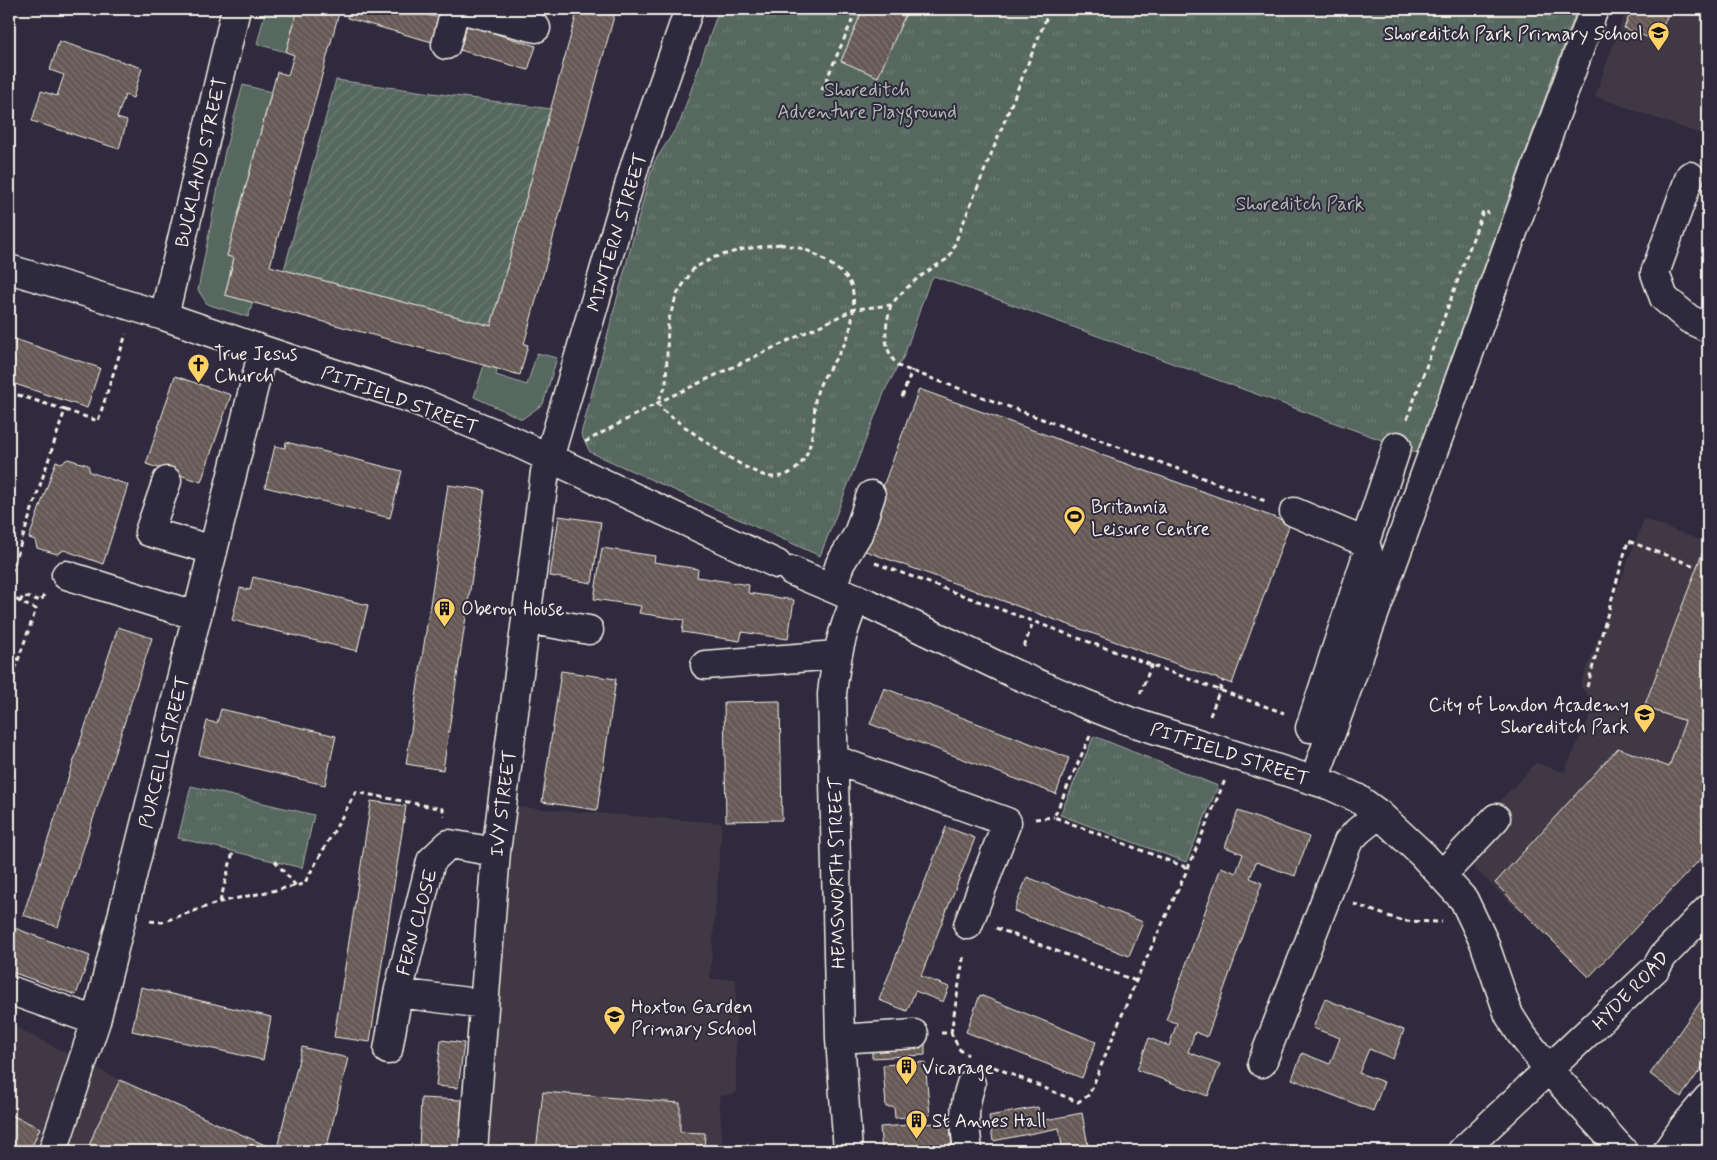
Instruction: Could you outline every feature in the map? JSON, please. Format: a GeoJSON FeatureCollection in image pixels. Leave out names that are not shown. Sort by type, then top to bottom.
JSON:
{"type":"FeatureCollection","features":[{"type":"Feature","properties":{"kind":"street","name":"BUCKLAND STREET"},"geometry":{"type":"LineString","coordinates":[[164,316],[236,9]]}},
{"type":"Feature","properties":{"kind":"street"},"geometry":{"type":"LineString","coordinates":[[446,45],[457,9],[536,28]]}},
{"type":"Feature","properties":{"kind":"street","name":"MINTERN STREET"},"geometry":{"type":"LineString","coordinates":[[549,458],[636,162],[690,9]]}},
{"type":"Feature","properties":{"kind":"street"},"geometry":{"type":"LineString","coordinates":[[1314,780],[1594,9]]}},
{"type":"Feature","properties":{"kind":"street"},"geometry":{"type":"LineString","coordinates":[[1690,176],[1655,272],[1664,298],[1690,319],[1708,328]]}},
{"type":"Feature","properties":{"kind":"street","name":"PITFIELD STREET"},"geometry":{"type":"LineString","coordinates":[[9,269],[164,316],[415,400],[549,458],[1015,674],[1129,721],[1314,780],[1358,798],[1379,814],[1423,855],[1464,900],[1493,964],[1509,1015],[1549,1070],[1623,1151]]}},
{"type":"Feature","properties":{"kind":"street","name":"PURCELL STREET"},"geometry":{"type":"LineString","coordinates":[[53,1151],[96,1021],[263,350]]}},
{"type":"Feature","properties":{"kind":"street"},"geometry":{"type":"LineString","coordinates":[[1311,725],[1368,552],[1365,542],[1397,446]]}},
{"type":"Feature","properties":{"kind":"street","name":"IVY STREET"},"geometry":{"type":"LineString","coordinates":[[473,1151],[496,852],[545,472],[549,458]]}},
{"type":"Feature","properties":{"kind":"street"},"geometry":{"type":"LineString","coordinates":[[166,481],[148,532],[213,550]]}},
{"type":"Feature","properties":{"kind":"street"},"geometry":{"type":"LineString","coordinates":[[832,588],[846,553],[858,534],[871,496]]}},
{"type":"Feature","properties":{"kind":"street"},"geometry":{"type":"LineString","coordinates":[[1282,507],[1365,542]]}},
{"type":"Feature","properties":{"kind":"street"},"geometry":{"type":"LineString","coordinates":[[66,575],[196,616]]}},
{"type":"Feature","properties":{"kind":"street","name":"HEMSWORTH STREET"},"geometry":{"type":"LineString","coordinates":[[848,1151],[840,1039],[832,694],[836,655],[845,625],[856,599]]}},
{"type":"Feature","properties":{"kind":"street"},"geometry":{"type":"LineString","coordinates":[[526,619],[589,630]]}},
{"type":"Feature","properties":{"kind":"street"},"geometry":{"type":"LineString","coordinates":[[705,665],[836,655]]}},
{"type":"Feature","properties":{"kind":"street"},"geometry":{"type":"LineString","coordinates":[[833,759],[1007,822],[969,922]]}},
{"type":"Feature","properties":{"kind":"street"},"geometry":{"type":"LineString","coordinates":[[1262,1063],[1348,842],[1379,814]]}},
{"type":"Feature","properties":{"kind":"street"},"geometry":{"type":"LineString","coordinates":[[1442,875],[1496,818]]}},
{"type":"Feature","properties":{"kind":"street"},"geometry":{"type":"LineString","coordinates":[[449,844],[496,852]]}},
{"type":"Feature","properties":{"kind":"street","name":"FERN CLOSE"},"geometry":{"type":"LineString","coordinates":[[388,1050],[398,993],[431,861],[449,844]]}},
{"type":"Feature","properties":{"kind":"street","name":"HYDE ROAD"},"geometry":{"type":"LineString","coordinates":[[1462,1151],[1656,968],[1663,956],[1708,909]]}},
{"type":"Feature","properties":{"kind":"street"},"geometry":{"type":"LineString","coordinates":[[9,990],[96,1021]]}},
{"type":"Feature","properties":{"kind":"street","name":"FERN CLOSE"},"geometry":{"type":"LineString","coordinates":[[398,993],[484,1004]]}},
{"type":"Feature","properties":{"kind":"street"},"geometry":{"type":"LineString","coordinates":[[840,1039],[914,1034]]}},
{"type":"Feature","properties":{"kind":"street"},"geometry":{"type":"LineString","coordinates":[[968,1151],[964,1116],[965,1101],[974,1072]]}},
{"type":"Feature","properties":{"kind":"street"},"geometry":{"type":"LineString","coordinates":[[1667,1151],[1708,1098]]}},
{"type":"Feature","properties":{"kind":"street"},"geometry":{"type":"LineString","coordinates":[[1683,1128],[1708,1140]]}},
{"type":"Feature","properties":{"kind":"path"},"geometry":{"type":"LineString","coordinates":[[822,90],[857,9]]}},
{"type":"Feature","properties":{"kind":"path"},"geometry":{"type":"LineString","coordinates":[[1050,9],[949,258],[916,278],[891,305],[886,336],[890,356],[898,366],[1282,507]]}},
{"type":"Feature","properties":{"kind":"path"},"geometry":{"type":"LineString","coordinates":[[1397,446],[1483,211],[1515,229]]}},
{"type":"Feature","properties":{"kind":"path"},"geometry":{"type":"LineString","coordinates":[[780,244],[806,250],[831,264],[850,281],[855,309],[846,342],[827,371],[815,397],[810,445],[802,464],[787,475],[770,477],[739,464],[666,414],[657,403],[666,386],[668,322],[677,294],[694,268],[716,257],[744,249],[780,244]]}},
{"type":"Feature","properties":{"kind":"path"},"geometry":{"type":"LineString","coordinates":[[580,446],[657,403],[855,309],[891,305]]}},
{"type":"Feature","properties":{"kind":"path"},"geometry":{"type":"LineString","coordinates":[[9,392],[98,421],[135,307]]}},
{"type":"Feature","properties":{"kind":"path"},"geometry":{"type":"LineString","coordinates":[[902,397],[912,370]]}},
{"type":"Feature","properties":{"kind":"path"},"geometry":{"type":"LineString","coordinates":[[9,579],[65,410]]}},
{"type":"Feature","properties":{"kind":"path"},"geometry":{"type":"LineString","coordinates":[[1587,687],[1628,541],[1697,566]]}},
{"type":"Feature","properties":{"kind":"path"},"geometry":{"type":"LineString","coordinates":[[846,553],[1152,664],[1311,725]]}},
{"type":"Feature","properties":{"kind":"path"},"geometry":{"type":"LineString","coordinates":[[9,594],[20,602],[36,609],[9,686]]}},
{"type":"Feature","properties":{"kind":"path"},"geometry":{"type":"LineString","coordinates":[[20,602],[22,596],[38,601]]}},
{"type":"Feature","properties":{"kind":"path"},"geometry":{"type":"LineString","coordinates":[[1207,724],[1223,681]]}},
{"type":"Feature","properties":{"kind":"path"},"geometry":{"type":"LineString","coordinates":[[1102,710],[1054,817],[1188,868]]}},
{"type":"Feature","properties":{"kind":"path"},"geometry":{"type":"LineString","coordinates":[[990,1065],[1078,1102],[1089,1094],[1136,980],[1188,868],[1236,754]]}},
{"type":"Feature","properties":{"kind":"path"},"geometry":{"type":"LineString","coordinates":[[121,919],[162,922],[220,902],[304,884],[356,792],[443,809],[449,844]]}},
{"type":"Feature","properties":{"kind":"path"},"geometry":{"type":"LineString","coordinates":[[220,902],[233,852]]}},
{"type":"Feature","properties":{"kind":"path"},"geometry":{"type":"LineString","coordinates":[[275,861],[296,886]]}},
{"type":"Feature","properties":{"kind":"path"},"geometry":{"type":"LineString","coordinates":[[1327,895],[1402,922],[1439,922],[1472,915]]}},
{"type":"Feature","properties":{"kind":"path"},"geometry":{"type":"LineString","coordinates":[[974,1072],[951,1033],[969,922],[1136,980]]}},
{"type":"Feature","properties":{"kind":"path"},"geometry":{"type":"LineString","coordinates":[[914,1034],[951,1033]]}},
{"type":"Feature","properties":{"kind":"shaded area","name":"Shoreditch Park Primary School"},"geometry":{"type":"Polygon","coordinates":[[[1626,9],[1708,9],[1708,137],[1595,96],[1626,9]]]}},
{"type":"Feature","properties":{"kind":"shaded area","name":"City of London Academy Shoreditch Park"},"geometry":{"type":"Polygon","coordinates":[[[1644,519],[1708,543],[1708,851],[1589,977],[1454,849],[1536,763],[1564,772],[1595,705],[1580,686],[1644,519]]]}},
{"type":"Feature","properties":{"kind":"shaded area","name":"Hoxton Garden Primary School"},"geometry":{"type":"Polygon","coordinates":[[[517,807],[722,823],[710,979],[736,979],[736,1094],[719,1096],[723,1151],[484,1151],[517,807]]]}},
{"type":"Feature","properties":{"kind":"shaded area"},"geometry":{"type":"Polygon","coordinates":[[[9,1024],[120,1080],[281,1151],[9,1151],[9,1024]]]}},
{"type":"Feature","properties":{"kind":"green space"},"geometry":{"type":"Polygon","coordinates":[[[266,9],[298,9],[286,52],[257,44],[266,9]]]}},
{"type":"Feature","properties":{"kind":"green space","name":"Shoreditch Park"},"geometry":{"type":"Polygon","coordinates":[[[719,9],[1577,9],[1417,453],[934,276],[929,283],[904,356],[886,388],[820,556],[590,452],[581,434],[650,175],[655,161],[680,122],[719,9]]]}},
{"type":"Feature","properties":{"kind":"green space"},"geometry":{"type":"Polygon","coordinates":[[[336,80],[551,109],[491,326],[284,270],[336,80]]]}},
{"type":"Feature","properties":{"kind":"green space"},"geometry":{"type":"Polygon","coordinates":[[[243,85],[271,92],[227,256],[234,258],[225,294],[253,302],[248,317],[207,304],[198,290],[225,151],[243,85]]]}},
{"type":"Feature","properties":{"kind":"green space"},"geometry":{"type":"Polygon","coordinates":[[[537,353],[557,358],[543,404],[522,419],[474,397],[484,365],[497,369],[496,375],[527,385],[537,353]]]}},
{"type":"Feature","properties":{"kind":"green space"},"geometry":{"type":"Polygon","coordinates":[[[1094,736],[1218,786],[1186,862],[1060,815],[1094,736]]]}},
{"type":"Feature","properties":{"kind":"green space"},"geometry":{"type":"Polygon","coordinates":[[[191,786],[314,815],[302,868],[178,838],[191,786]]]}},
{"type":"Feature","properties":{"kind":"building"},"geometry":{"type":"Polygon","coordinates":[[[298,9],[340,9],[270,266],[491,326],[578,9],[616,9],[524,344],[528,345],[520,375],[225,295],[234,258],[227,256],[277,72],[288,75],[294,55],[286,52],[298,9]]]}},
{"type":"Feature","properties":{"kind":"building"},"geometry":{"type":"Polygon","coordinates":[[[350,9],[406,9],[439,18],[432,42],[347,18],[350,9]]]}},
{"type":"Feature","properties":{"kind":"building"},"geometry":{"type":"Polygon","coordinates":[[[505,9],[546,9],[544,19],[505,9]]]}},
{"type":"Feature","properties":{"kind":"building"},"geometry":{"type":"Polygon","coordinates":[[[863,9],[902,9],[907,11],[878,77],[841,61],[863,9]]]}},
{"type":"Feature","properties":{"kind":"building"},"geometry":{"type":"Polygon","coordinates":[[[1632,9],[1670,9],[1657,41],[1624,28],[1632,9]]]}},
{"type":"Feature","properties":{"kind":"building"},"geometry":{"type":"Polygon","coordinates":[[[467,25],[536,46],[528,70],[460,50],[467,25]]]}},
{"type":"Feature","properties":{"kind":"building"},"geometry":{"type":"Polygon","coordinates":[[[59,41],[142,68],[133,98],[125,95],[117,118],[127,121],[119,149],[32,121],[41,91],[57,96],[64,75],[50,70],[59,41]]]}},
{"type":"Feature","properties":{"kind":"building"},"geometry":{"type":"Polygon","coordinates":[[[9,337],[100,368],[87,408],[9,382],[9,337]]]}},
{"type":"Feature","properties":{"kind":"building"},"geometry":{"type":"Polygon","coordinates":[[[175,376],[231,395],[201,482],[146,464],[175,376]]]}},
{"type":"Feature","properties":{"kind":"building","name":"Britannia Leisure Centre"},"geometry":{"type":"Polygon","coordinates":[[[919,389],[1290,523],[1232,684],[860,549],[919,389]]]}},
{"type":"Feature","properties":{"kind":"building"},"geometry":{"type":"Polygon","coordinates":[[[286,442],[402,471],[390,518],[265,487],[275,446],[285,448],[286,442]]]}},
{"type":"Feature","properties":{"kind":"building"},"geometry":{"type":"Polygon","coordinates":[[[68,459],[88,465],[90,472],[128,485],[103,564],[64,550],[57,554],[37,548],[35,540],[29,538],[56,461],[61,463],[68,459]]]}},
{"type":"Feature","properties":{"kind":"building","name":"Oberon House"},"geometry":{"type":"Polygon","coordinates":[[[448,485],[485,490],[443,770],[406,764],[448,485]]]}},
{"type":"Feature","properties":{"kind":"building"},"geometry":{"type":"Polygon","coordinates":[[[559,516],[601,522],[592,583],[550,576],[559,516]]]}},
{"type":"Feature","properties":{"kind":"building"},"geometry":{"type":"Polygon","coordinates":[[[1706,543],[1708,543],[1708,851],[1589,977],[1495,883],[1618,748],[1669,767],[1685,721],[1644,707],[1706,543]]]}},
{"type":"Feature","properties":{"kind":"building"},"geometry":{"type":"Polygon","coordinates":[[[602,548],[655,556],[654,562],[698,569],[697,577],[749,585],[748,593],[794,600],[788,639],[742,632],[740,641],[682,632],[684,620],[639,613],[641,606],[594,599],[602,548]]]}},
{"type":"Feature","properties":{"kind":"building"},"geometry":{"type":"Polygon","coordinates":[[[253,577],[368,605],[357,651],[232,620],[240,588],[250,590],[253,577]]]}},
{"type":"Feature","properties":{"kind":"building"},"geometry":{"type":"Polygon","coordinates":[[[118,627],[152,638],[58,927],[23,915],[118,627]]]}},
{"type":"Feature","properties":{"kind":"building"},"geometry":{"type":"Polygon","coordinates":[[[561,671],[616,679],[597,810],[542,802],[561,671]]]}},
{"type":"Feature","properties":{"kind":"building"},"geometry":{"type":"Polygon","coordinates":[[[884,688],[1069,758],[1056,794],[870,724],[884,688]]]}},
{"type":"Feature","properties":{"kind":"building"},"geometry":{"type":"Polygon","coordinates":[[[780,701],[782,820],[726,821],[724,702],[780,701]]]}},
{"type":"Feature","properties":{"kind":"building"},"geometry":{"type":"Polygon","coordinates":[[[221,709],[336,736],[325,785],[199,755],[207,721],[217,723],[221,709]]]}},
{"type":"Feature","properties":{"kind":"building"},"geometry":{"type":"Polygon","coordinates":[[[371,801],[406,806],[370,1042],[334,1037],[371,801]]]}},
{"type":"Feature","properties":{"kind":"building"},"geometry":{"type":"Polygon","coordinates":[[[1238,811],[1309,837],[1295,876],[1256,862],[1250,878],[1262,883],[1207,1037],[1195,1032],[1188,1052],[1220,1064],[1208,1096],[1137,1070],[1149,1038],[1169,1046],[1177,1023],[1166,1020],[1221,867],[1236,873],[1243,854],[1225,847],[1238,811]]]}},
{"type":"Feature","properties":{"kind":"building"},"geometry":{"type":"Polygon","coordinates":[[[946,827],[975,838],[921,976],[949,987],[943,1002],[915,991],[907,1011],[879,1000],[946,827]]]}},
{"type":"Feature","properties":{"kind":"building"},"geometry":{"type":"Polygon","coordinates":[[[1027,877],[1143,922],[1129,956],[1014,911],[1027,877]]]}},
{"type":"Feature","properties":{"kind":"building"},"geometry":{"type":"Polygon","coordinates":[[[9,926],[90,956],[76,995],[9,971],[9,926]]]}},
{"type":"Feature","properties":{"kind":"building"},"geometry":{"type":"Polygon","coordinates":[[[141,987],[271,1017],[263,1060],[132,1031],[141,987]]]}},
{"type":"Feature","properties":{"kind":"building"},"geometry":{"type":"Polygon","coordinates":[[[1708,991],[1708,1059],[1681,1097],[1650,1074],[1708,991]]]}},
{"type":"Feature","properties":{"kind":"building"},"geometry":{"type":"Polygon","coordinates":[[[980,995],[1096,1042],[1082,1078],[966,1032],[980,995]]]}},
{"type":"Feature","properties":{"kind":"building"},"geometry":{"type":"Polygon","coordinates":[[[1325,999],[1404,1030],[1393,1059],[1369,1049],[1359,1073],[1384,1082],[1373,1111],[1292,1079],[1302,1053],[1330,1064],[1340,1038],[1313,1028],[1325,999]]]}},
{"type":"Feature","properties":{"kind":"building"},"geometry":{"type":"Polygon","coordinates":[[[441,1040],[464,1043],[458,1088],[436,1086],[441,1040]]]}},
{"type":"Feature","properties":{"kind":"building"},"geometry":{"type":"Polygon","coordinates":[[[925,1042],[925,1055],[872,1058],[872,1044],[925,1042]]]}},
{"type":"Feature","properties":{"kind":"building"},"geometry":{"type":"Polygon","coordinates":[[[302,1047],[348,1058],[326,1151],[292,1151],[277,1148],[302,1047]]]}},
{"type":"Feature","properties":{"kind":"building","name":"Vicarage"},"geometry":{"type":"Polygon","coordinates":[[[925,1062],[930,1115],[895,1118],[894,1107],[886,1107],[883,1065],[925,1062]]]}},
{"type":"Feature","properties":{"kind":"building"},"geometry":{"type":"Polygon","coordinates":[[[120,1080],[276,1151],[87,1151],[96,1128],[120,1080]]]}},
{"type":"Feature","properties":{"kind":"building"},"geometry":{"type":"Polygon","coordinates":[[[543,1092],[680,1103],[680,1132],[705,1133],[704,1151],[536,1151],[543,1092]]]}},
{"type":"Feature","properties":{"kind":"building"},"geometry":{"type":"Polygon","coordinates":[[[421,1098],[462,1100],[460,1151],[419,1151],[421,1098]]]}},
{"type":"Feature","properties":{"kind":"building"},"geometry":{"type":"Polygon","coordinates":[[[1038,1107],[1040,1121],[1082,1113],[1089,1151],[1063,1151],[1059,1128],[993,1141],[989,1116],[1038,1107]]]}},
{"type":"Feature","properties":{"kind":"building"},"geometry":{"type":"Polygon","coordinates":[[[9,1114],[40,1128],[30,1151],[9,1151],[9,1114]]]}},
{"type":"Feature","properties":{"kind":"building","name":"St Annes Hall"},"geometry":{"type":"Polygon","coordinates":[[[950,1122],[952,1151],[882,1151],[880,1127],[950,1122]]]}},
{"type":"Feature","properties":{"kind":"place","name":"Shoreditch Park Primary School"},"geometry":{"type":"Point","coordinates":[1659,52]}},
{"type":"Feature","properties":{"kind":"place","name":"True Jesus Church"},"geometry":{"type":"Point","coordinates":[198,383]}},
{"type":"Feature","properties":{"kind":"place","name":"Britannia Leisure Centre"},"geometry":{"type":"Point","coordinates":[1075,536]}},
{"type":"Feature","properties":{"kind":"place","name":"Oberon House"},"geometry":{"type":"Point","coordinates":[445,627]}},
{"type":"Feature","properties":{"kind":"place","name":"City of London Academy Shoreditch Park"},"geometry":{"type":"Point","coordinates":[1645,734]}},
{"type":"Feature","properties":{"kind":"place","name":"Hoxton Garden Primary School"},"geometry":{"type":"Point","coordinates":[615,1036]}},
{"type":"Feature","properties":{"kind":"place","name":"Vicarage"},"geometry":{"type":"Point","coordinates":[906,1086]}},
{"type":"Feature","properties":{"kind":"place","name":"St Annes Hall"},"geometry":{"type":"Point","coordinates":[916,1139]}},
{"type":"Feature","properties":{"kind":"park label","name":"Shoreditch Adventure Playground"},"geometry":{"type":"Point","coordinates":[867,100]}}]}
